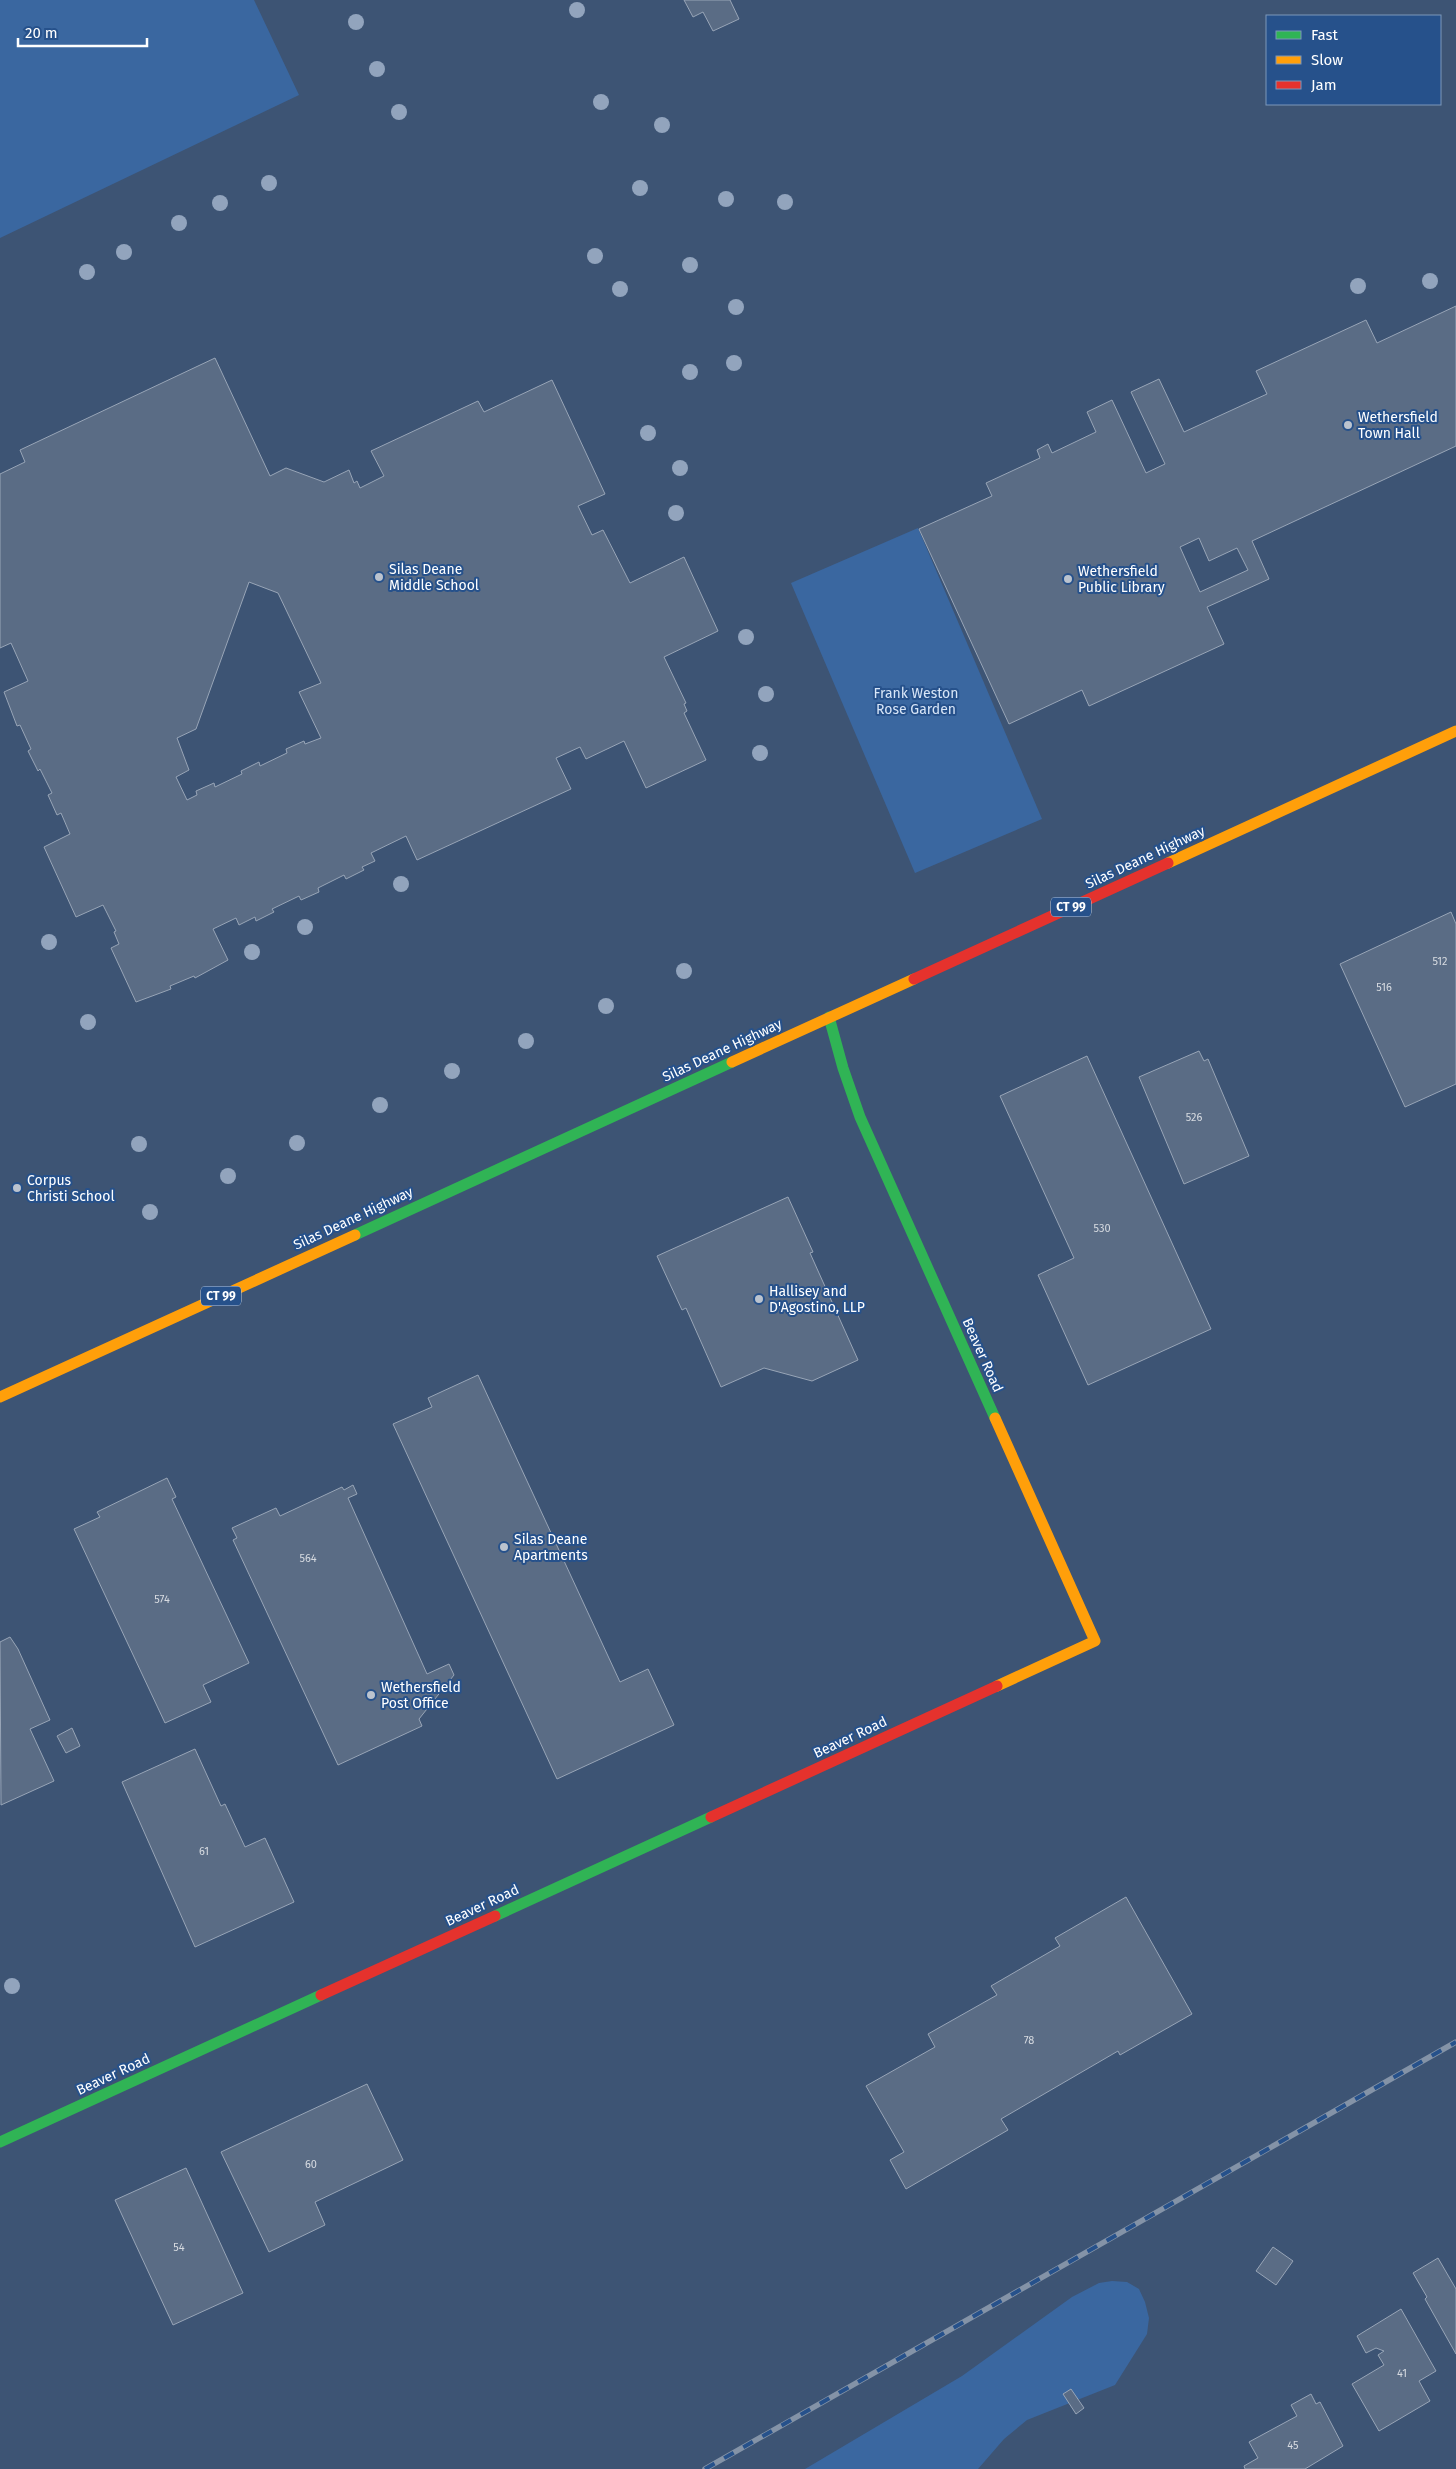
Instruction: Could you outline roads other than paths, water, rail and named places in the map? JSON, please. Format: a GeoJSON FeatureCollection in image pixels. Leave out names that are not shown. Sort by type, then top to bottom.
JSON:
{"type":"FeatureCollection","features":[{"type":"Feature","properties":{"kind":"street","name":"Silas Deane Highway"},"geometry":{"type":"LineString","coordinates":[[0,1397],[1456,731]]}},
{"type":"Feature","properties":{"kind":"street","name":"Beaver Road"},"geometry":{"type":"LineString","coordinates":[[0,2142],[1095,1641],[860,1117],[843,1068],[829,1017]]}},
{"type":"Feature","properties":{"kind":"railway"},"geometry":{"type":"LineString","coordinates":[[705,2469],[1456,2042]]}},
{"type":"Feature","properties":{"kind":"place","name":"Wethersfield Town Hall"},"geometry":{"type":"Point","coordinates":[1348,425]}},
{"type":"Feature","properties":{"kind":"place","name":"Silas Deane Middle School"},"geometry":{"type":"Point","coordinates":[379,577]}},
{"type":"Feature","properties":{"kind":"place","name":"Wethersfield Public Library"},"geometry":{"type":"Point","coordinates":[1068,579]}},
{"type":"Feature","properties":{"kind":"place","name":"Corpus Christi School"},"geometry":{"type":"Point","coordinates":[17,1188]}},
{"type":"Feature","properties":{"kind":"place","name":"Hallisey and D'Agostino, LLP"},"geometry":{"type":"Point","coordinates":[759,1299]}},
{"type":"Feature","properties":{"kind":"place","name":"Silas Deane Apartments"},"geometry":{"type":"Point","coordinates":[504,1547]}},
{"type":"Feature","properties":{"kind":"place","name":"Wethersfield Post Office"},"geometry":{"type":"Point","coordinates":[371,1695]}},
{"type":"Feature","properties":{"kind":"park label","name":"Frank Weston Rose Garden"},"geometry":{"type":"Point","coordinates":[916,702]}}]}
